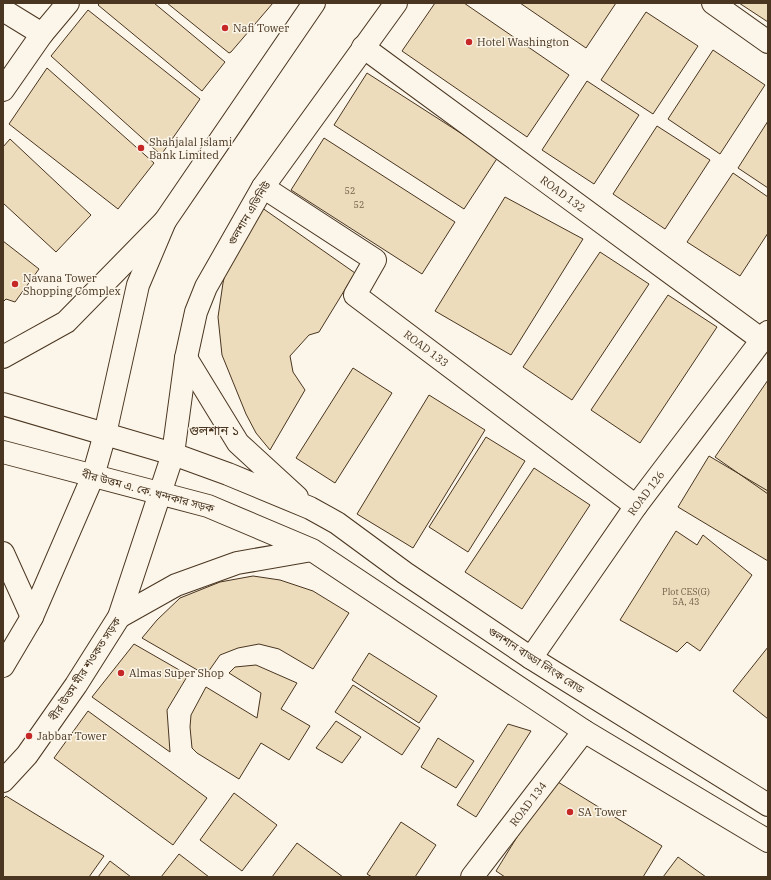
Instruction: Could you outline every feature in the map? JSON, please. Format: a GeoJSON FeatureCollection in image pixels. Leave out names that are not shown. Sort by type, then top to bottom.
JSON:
{"type":"FeatureCollection","features":[{"type":"Feature","properties":{"kind":"main road"},"geometry":{"type":"LineString","coordinates":[[3,90],[42,34],[68,3]]}},
{"type":"Feature","properties":{"kind":"main road"},"geometry":{"type":"LineString","coordinates":[[3,357],[66,322],[165,221],[314,3]]}},
{"type":"Feature","properties":{"kind":"main road","name":"গুলশান এভিনিউ"},"geometry":{"type":"LineString","coordinates":[[173,454],[186,358],[196,312],[206,286],[263,187],[396,3]]}},
{"type":"Feature","properties":{"kind":"main road"},"geometry":{"type":"LineString","coordinates":[[713,3],[768,42]]}},
{"type":"Feature","properties":{"kind":"main road"},"geometry":{"type":"LineString","coordinates":[[3,10],[42,34]]}},
{"type":"Feature","properties":{"kind":"main road","name":"ROAD 132"},"geometry":{"type":"LineString","coordinates":[[363,47],[765,336]]}},
{"type":"Feature","properties":{"kind":"main road","name":"ROAD 133"},"geometry":{"type":"LineString","coordinates":[[263,187],[375,260],[355,295],[636,506]]}},
{"type":"Feature","properties":{"kind":"main road"},"geometry":{"type":"LineString","coordinates":[[3,666],[32,617],[93,476],[105,434],[138,285],[165,221]]}},
{"type":"Feature","properties":{"kind":"main road","name":"ROAD 126"},"geometry":{"type":"LineString","coordinates":[[531,658],[636,506],[765,336]]}},
{"type":"Feature","properties":{"kind":"main road"},"geometry":{"type":"LineString","coordinates":[[186,358],[238,444],[310,508]]}},
{"type":"Feature","properties":{"kind":"main road"},"geometry":{"type":"LineString","coordinates":[[3,404],[173,454],[228,474],[310,508]]}},
{"type":"Feature","properties":{"kind":"main road","name":"বীর উত্তম এ. কে. খন্দকার সড়ক"},"geometry":{"type":"LineString","coordinates":[[3,452],[208,506],[312,550]]}},
{"type":"Feature","properties":{"kind":"main road","name":"বীর উত্তম মীর শওকত সড়ক"},"geometry":{"type":"LineString","coordinates":[[3,781],[32,749],[76,685],[119,617],[173,454]]}},
{"type":"Feature","properties":{"kind":"main road","name":"গুলশান বাড্ডা লিংক রোড"},"geometry":{"type":"LineString","coordinates":[[310,508],[337,524],[405,573],[531,658],[768,805]]}},
{"type":"Feature","properties":{"kind":"main road"},"geometry":{"type":"LineString","coordinates":[[119,617],[176,585],[237,562],[312,550],[584,731],[768,841]]}},
{"type":"Feature","properties":{"kind":"main road"},"geometry":{"type":"LineString","coordinates":[[3,552],[32,617]]}},
{"type":"Feature","properties":{"kind":"main road","name":"ROAD 134"},"geometry":{"type":"LineString","coordinates":[[472,877],[584,731]]}},
{"type":"Feature","properties":{"kind":"building"},"geometry":{"type":"Polygon","coordinates":[[[100,3],[154,3],[225,62],[202,91],[98,5],[100,3]]]}},
{"type":"Feature","properties":{"kind":"building","name":"Nafi Tower"},"geometry":{"type":"Polygon","coordinates":[[[167,3],[273,3],[229,53],[167,3]]]}},
{"type":"Feature","properties":{"kind":"building"},"geometry":{"type":"Polygon","coordinates":[[[435,3],[464,3],[569,75],[527,137],[402,51],[435,3]]]}},
{"type":"Feature","properties":{"kind":"building"},"geometry":{"type":"Polygon","coordinates":[[[520,3],[616,3],[586,48],[520,3]]]}},
{"type":"Feature","properties":{"kind":"building"},"geometry":{"type":"Polygon","coordinates":[[[739,3],[768,3],[768,22],[739,3]]]}},
{"type":"Feature","properties":{"kind":"building"},"geometry":{"type":"Polygon","coordinates":[[[88,10],[200,99],[161,155],[51,56],[88,10]]]}},
{"type":"Feature","properties":{"kind":"building"},"geometry":{"type":"Polygon","coordinates":[[[646,12],[698,46],[653,114],[601,80],[646,12]]]}},
{"type":"Feature","properties":{"kind":"building"},"geometry":{"type":"Polygon","coordinates":[[[713,50],[765,85],[720,154],[668,119],[713,50]]]}},
{"type":"Feature","properties":{"kind":"building"},"geometry":{"type":"Polygon","coordinates":[[[47,68],[154,163],[118,209],[9,124],[47,68]]]}},
{"type":"Feature","properties":{"kind":"building"},"geometry":{"type":"Polygon","coordinates":[[[367,73],[498,157],[464,209],[334,125],[367,73]]]}},
{"type":"Feature","properties":{"kind":"building"},"geometry":{"type":"Polygon","coordinates":[[[587,81],[639,115],[594,184],[542,150],[587,81]]]}},
{"type":"Feature","properties":{"kind":"building"},"geometry":{"type":"Polygon","coordinates":[[[768,121],[768,188],[738,168],[768,121]]]}},
{"type":"Feature","properties":{"kind":"building"},"geometry":{"type":"Polygon","coordinates":[[[657,126],[710,160],[665,229],[613,194],[657,126]]]}},
{"type":"Feature","properties":{"kind":"building"},"geometry":{"type":"Polygon","coordinates":[[[324,138],[455,222],[422,274],[291,190],[324,138]]]}},
{"type":"Feature","properties":{"kind":"building"},"geometry":{"type":"Polygon","coordinates":[[[10,139],[91,215],[56,252],[3,203],[3,147],[10,139]]]}},
{"type":"Feature","properties":{"kind":"building"},"geometry":{"type":"Polygon","coordinates":[[[733,173],[768,197],[768,233],[740,276],[687,242],[733,173]]]}},
{"type":"Feature","properties":{"kind":"building"},"geometry":{"type":"Polygon","coordinates":[[[505,197],[583,239],[511,355],[435,311],[505,197]]]}},
{"type":"Feature","properties":{"kind":"building"},"geometry":{"type":"Polygon","coordinates":[[[258,205],[355,273],[319,332],[309,335],[290,356],[293,372],[305,390],[270,450],[256,433],[246,414],[222,355],[218,317],[228,260],[258,205]]]}},
{"type":"Feature","properties":{"kind":"building","name":"Navana Tower Shopping Complex"},"geometry":{"type":"Polygon","coordinates":[[[3,241],[39,269],[15,302],[6,299],[3,302],[3,241]]]}},
{"type":"Feature","properties":{"kind":"building"},"geometry":{"type":"Polygon","coordinates":[[[600,252],[649,284],[572,400],[523,367],[600,252]]]}},
{"type":"Feature","properties":{"kind":"building"},"geometry":{"type":"Polygon","coordinates":[[[668,295],[717,327],[640,443],[591,410],[668,295]]]}},
{"type":"Feature","properties":{"kind":"building"},"geometry":{"type":"Polygon","coordinates":[[[353,368],[392,393],[335,483],[296,458],[353,368]]]}},
{"type":"Feature","properties":{"kind":"building"},"geometry":{"type":"Polygon","coordinates":[[[768,380],[768,494],[715,457],[768,380]]]}},
{"type":"Feature","properties":{"kind":"building"},"geometry":{"type":"Polygon","coordinates":[[[429,395],[485,430],[413,548],[357,514],[429,395]]]}},
{"type":"Feature","properties":{"kind":"building"},"geometry":{"type":"Polygon","coordinates":[[[486,437],[525,461],[468,552],[429,527],[486,437]]]}},
{"type":"Feature","properties":{"kind":"building"},"geometry":{"type":"Polygon","coordinates":[[[709,456],[768,491],[768,561],[678,507],[709,456]]]}},
{"type":"Feature","properties":{"kind":"building"},"geometry":{"type":"Polygon","coordinates":[[[534,468],[590,505],[522,609],[465,572],[534,468]]]}},
{"type":"Feature","properties":{"kind":"building"},"geometry":{"type":"Polygon","coordinates":[[[676,531],[697,545],[703,535],[752,575],[700,651],[687,642],[677,652],[620,620],[676,531]]]}},
{"type":"Feature","properties":{"kind":"building"},"geometry":{"type":"Polygon","coordinates":[[[253,576],[280,580],[313,591],[349,613],[313,669],[279,649],[259,644],[238,648],[220,655],[206,675],[142,638],[157,620],[180,598],[220,582],[253,576]]]}},
{"type":"Feature","properties":{"kind":"building"},"geometry":{"type":"Polygon","coordinates":[[[134,644],[188,675],[167,710],[170,752],[92,697],[134,644]]]}},
{"type":"Feature","properties":{"kind":"building"},"geometry":{"type":"Polygon","coordinates":[[[768,647],[768,719],[733,691],[768,647]]]}},
{"type":"Feature","properties":{"kind":"building"},"geometry":{"type":"Polygon","coordinates":[[[369,653],[437,696],[419,723],[352,680],[369,653]]]}},
{"type":"Feature","properties":{"kind":"building"},"geometry":{"type":"Polygon","coordinates":[[[256,665],[297,683],[281,709],[310,726],[289,760],[261,743],[239,779],[197,753],[192,748],[190,727],[191,715],[206,687],[257,718],[261,693],[229,673],[235,667],[256,665]]]}},
{"type":"Feature","properties":{"kind":"building"},"geometry":{"type":"Polygon","coordinates":[[[353,685],[420,728],[402,755],[335,712],[353,685]]]}},
{"type":"Feature","properties":{"kind":"building"},"geometry":{"type":"Polygon","coordinates":[[[88,711],[207,798],[173,845],[54,758],[88,711]]]}},
{"type":"Feature","properties":{"kind":"building"},"geometry":{"type":"Polygon","coordinates":[[[336,721],[361,737],[342,763],[316,748],[336,721]]]}},
{"type":"Feature","properties":{"kind":"building"},"geometry":{"type":"Polygon","coordinates":[[[508,724],[531,731],[476,817],[457,805],[508,724]]]}},
{"type":"Feature","properties":{"kind":"building"},"geometry":{"type":"Polygon","coordinates":[[[438,738],[474,761],[456,788],[421,767],[438,738]]]}},
{"type":"Feature","properties":{"kind":"building","name":"SA Tower"},"geometry":{"type":"Polygon","coordinates":[[[553,779],[662,846],[643,877],[505,877],[496,871],[553,779]]]}},
{"type":"Feature","properties":{"kind":"building"},"geometry":{"type":"Polygon","coordinates":[[[234,793],[277,825],[242,871],[200,840],[234,793]]]}},
{"type":"Feature","properties":{"kind":"building"},"geometry":{"type":"Polygon","coordinates":[[[6,796],[104,856],[89,877],[3,877],[3,799],[6,796]]]}},
{"type":"Feature","properties":{"kind":"building"},"geometry":{"type":"Polygon","coordinates":[[[401,822],[436,845],[415,877],[372,877],[367,874],[401,822]]]}},
{"type":"Feature","properties":{"kind":"building"},"geometry":{"type":"Polygon","coordinates":[[[297,843],[343,877],[272,877],[297,843]]]}},
{"type":"Feature","properties":{"kind":"building"},"geometry":{"type":"Polygon","coordinates":[[[179,854],[209,877],[161,877],[179,854]]]}},
{"type":"Feature","properties":{"kind":"building"},"geometry":{"type":"Polygon","coordinates":[[[678,857],[706,877],[663,877],[678,857]]]}},
{"type":"Feature","properties":{"kind":"building"},"geometry":{"type":"Polygon","coordinates":[[[110,861],[131,877],[98,877],[110,861]]]}},
{"type":"Feature","properties":{"kind":"place","name":"Nafi Tower"},"geometry":{"type":"Point","coordinates":[225,28]}},
{"type":"Feature","properties":{"kind":"place","name":"Hotel Washington"},"geometry":{"type":"Point","coordinates":[469,42]}},
{"type":"Feature","properties":{"kind":"place","name":"Shahjalal Islami Bank Limited"},"geometry":{"type":"Point","coordinates":[141,148]}},
{"type":"Feature","properties":{"kind":"place","name":"Navana Tower Shopping Complex"},"geometry":{"type":"Point","coordinates":[15,284]}},
{"type":"Feature","properties":{"kind":"place","name":"Almas Super Shop"},"geometry":{"type":"Point","coordinates":[121,673]}},
{"type":"Feature","properties":{"kind":"place","name":"Jabbar Tower"},"geometry":{"type":"Point","coordinates":[29,736]}},
{"type":"Feature","properties":{"kind":"place","name":"SA Tower"},"geometry":{"type":"Point","coordinates":[570,812]}},
{"type":"Feature","properties":{"kind":"district","name":"গুলশান ১"},"geometry":{"type":"Point","coordinates":[214,430]}}]}
